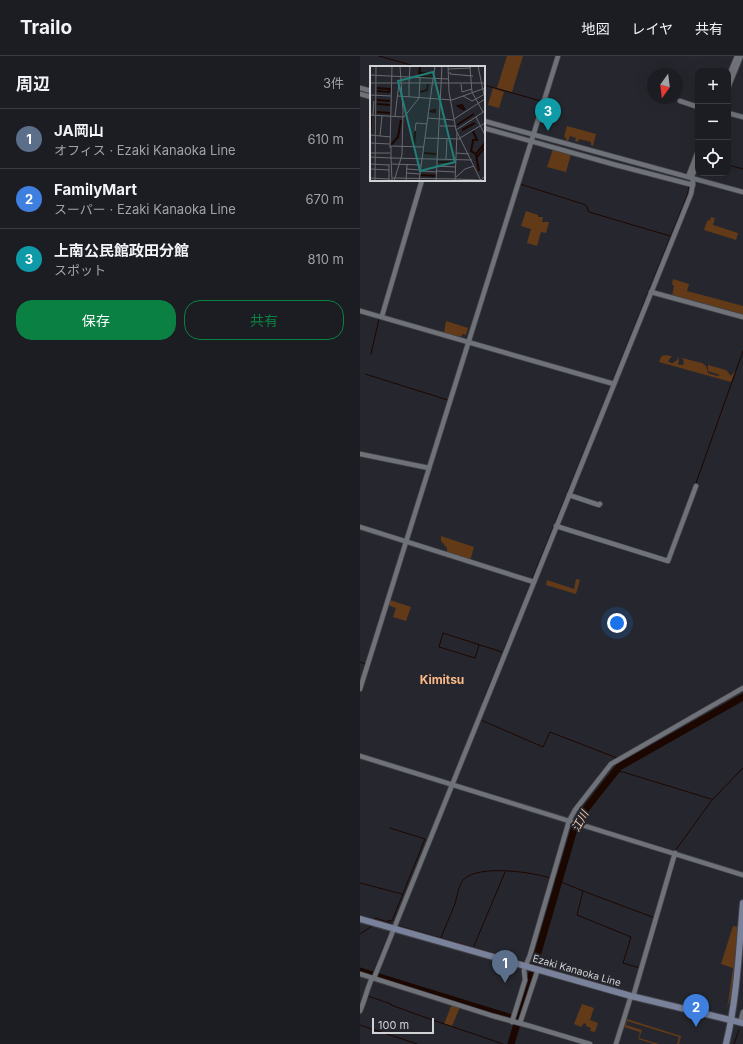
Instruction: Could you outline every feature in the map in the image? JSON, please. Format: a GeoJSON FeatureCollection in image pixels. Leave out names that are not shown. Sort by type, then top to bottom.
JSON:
{"type":"FeatureCollection","features":[{"type":"Feature","properties":{"kind":"main road"},"geometry":{"type":"LineString","coordinates":[[726,1044],[731,1021],[738,967],[743,903]]}},
{"type":"Feature","properties":{"kind":"main road","name":"Ezaki Kanaoka Line"},"geometry":{"type":"LineString","coordinates":[[360,919],[632,996],[742,1023]]}},
{"type":"Feature","properties":{"kind":"street"},"geometry":{"type":"LineString","coordinates":[[731,71],[737,56]]}},
{"type":"Feature","properties":{"kind":"street"},"geometry":{"type":"LineString","coordinates":[[731,81],[741,56]]}},
{"type":"Feature","properties":{"kind":"street"},"geometry":{"type":"LineString","coordinates":[[360,689],[467,341],[533,139],[555,57]]}},
{"type":"Feature","properties":{"kind":"street"},"geometry":{"type":"LineString","coordinates":[[737,67],[743,68]]}},
{"type":"Feature","properties":{"kind":"street"},"geometry":{"type":"LineString","coordinates":[[360,88],[370,91]]}},
{"type":"Feature","properties":{"kind":"street"},"geometry":{"type":"LineString","coordinates":[[360,94],[370,97]]}},
{"type":"Feature","properties":{"kind":"street"},"geometry":{"type":"LineString","coordinates":[[683,102],[695,106]]}},
{"type":"Feature","properties":{"kind":"street"},"geometry":{"type":"LineString","coordinates":[[731,114],[743,117]]}},
{"type":"Feature","properties":{"kind":"street"},"geometry":{"type":"LineString","coordinates":[[485,121],[533,139]]}},
{"type":"Feature","properties":{"kind":"street"},"geometry":{"type":"LineString","coordinates":[[485,128],[533,139],[688,181],[743,192]]}},
{"type":"Feature","properties":{"kind":"street"},"geometry":{"type":"LineString","coordinates":[[360,1012],[366,997],[366,993],[394,928],[532,581],[569,495],[612,383],[691,194],[688,181],[695,160]]}},
{"type":"Feature","properties":{"kind":"street"},"geometry":{"type":"LineString","coordinates":[[688,181],[695,169]]}},
{"type":"Feature","properties":{"kind":"street"},"geometry":{"type":"LineString","coordinates":[[382,316],[422,181]]}},
{"type":"Feature","properties":{"kind":"street"},"geometry":{"type":"LineString","coordinates":[[651,292],[743,317]]}},
{"type":"Feature","properties":{"kind":"street"},"geometry":{"type":"LineString","coordinates":[[360,311],[382,316],[612,383]]}},
{"type":"Feature","properties":{"kind":"street"},"geometry":{"type":"LineString","coordinates":[[360,454],[428,468]]}},
{"type":"Feature","properties":{"kind":"street"},"geometry":{"type":"LineString","coordinates":[[556,526],[668,561],[696,486]]}},
{"type":"Feature","properties":{"kind":"street"},"geometry":{"type":"LineString","coordinates":[[569,495],[599,505],[600,504]]}},
{"type":"Feature","properties":{"kind":"street"},"geometry":{"type":"LineString","coordinates":[[360,527],[532,581]]}},
{"type":"Feature","properties":{"kind":"street"},"geometry":{"type":"LineString","coordinates":[[513,1020],[525,980],[524,970],[527,966],[575,810],[611,764],[743,688]]}},
{"type":"Feature","properties":{"kind":"street"},"geometry":{"type":"LineString","coordinates":[[360,756],[743,875]]}},
{"type":"Feature","properties":{"kind":"street"},"geometry":{"type":"LineString","coordinates":[[616,1044],[675,853]]}},
{"type":"Feature","properties":{"kind":"street"},"geometry":{"type":"LineString","coordinates":[[520,1023],[537,969]]}},
{"type":"Feature","properties":{"kind":"street"},"geometry":{"type":"LineString","coordinates":[[360,974],[374,977],[590,1044]]}},
{"type":"Feature","properties":{"kind":"street"},"geometry":{"type":"LineString","coordinates":[[742,1023],[743,1012]]}},
{"type":"Feature","properties":{"kind":"shaded area"},"geometry":{"type":"Polygon","coordinates":[[[507,56],[523,56],[512,92],[497,88],[507,56]]]}},
{"type":"Feature","properties":{"kind":"shaded area"},"geometry":{"type":"Polygon","coordinates":[[[493,88],[504,92],[499,108],[488,105],[493,88]]]}},
{"type":"Feature","properties":{"kind":"shaded area"},"geometry":{"type":"Polygon","coordinates":[[[567,126],[596,134],[593,146],[591,145],[591,142],[579,139],[578,142],[575,141],[576,138],[570,136],[568,141],[566,140],[564,137],[567,126]]]}},
{"type":"Feature","properties":{"kind":"shaded area"},"geometry":{"type":"Polygon","coordinates":[[[553,149],[571,154],[566,172],[547,167],[553,149]]]}},
{"type":"Feature","properties":{"kind":"shaded area"},"geometry":{"type":"Polygon","coordinates":[[[526,211],[538,215],[538,217],[543,217],[542,222],[549,222],[546,233],[541,232],[537,246],[527,243],[531,229],[521,226],[526,211]]]}},
{"type":"Feature","properties":{"kind":"shaded area"},"geometry":{"type":"Polygon","coordinates":[[[711,217],[715,218],[713,225],[738,233],[736,240],[704,230],[707,221],[710,220],[711,217]]]}},
{"type":"Feature","properties":{"kind":"shaded area"},"geometry":{"type":"Polygon","coordinates":[[[673,279],[689,284],[687,291],[743,306],[743,316],[672,296],[674,286],[672,284],[673,279]]]}},
{"type":"Feature","properties":{"kind":"shaded area"},"geometry":{"type":"Polygon","coordinates":[[[446,321],[468,328],[466,335],[462,334],[462,337],[460,336],[459,338],[444,333],[446,321]]]}},
{"type":"Feature","properties":{"kind":"shaded area"},"geometry":{"type":"Polygon","coordinates":[[[664,355],[672,356],[668,361],[671,363],[678,359],[678,357],[679,361],[678,364],[680,365],[683,365],[684,362],[682,358],[702,363],[706,366],[708,373],[717,376],[720,375],[708,371],[708,365],[726,370],[731,376],[736,370],[731,382],[659,362],[661,357],[664,355]]]}},
{"type":"Feature","properties":{"kind":"shaded area"},"geometry":{"type":"Polygon","coordinates":[[[441,536],[474,547],[470,561],[447,553],[447,548],[441,541],[441,536]]]}},
{"type":"Feature","properties":{"kind":"shaded area"},"geometry":{"type":"Polygon","coordinates":[[[576,579],[580,580],[576,594],[546,585],[547,580],[574,589],[576,579]]]}},
{"type":"Feature","properties":{"kind":"shaded area"},"geometry":{"type":"Polygon","coordinates":[[[390,600],[411,607],[406,621],[393,617],[396,608],[388,605],[390,600]]]}},
{"type":"Feature","properties":{"kind":"shaded area"},"geometry":{"type":"Polygon","coordinates":[[[733,926],[739,927],[734,981],[732,993],[726,1009],[733,968],[721,964],[733,926]]]}},
{"type":"Feature","properties":{"kind":"shaded area"},"geometry":{"type":"Polygon","coordinates":[[[452,1004],[460,1007],[452,1026],[444,1024],[452,1004]]]}},
{"type":"Feature","properties":{"kind":"shaded area"},"geometry":{"type":"Polygon","coordinates":[[[582,1004],[594,1008],[590,1020],[598,1023],[595,1032],[590,1031],[591,1028],[586,1026],[584,1023],[581,1027],[574,1024],[582,1004]]]}},
{"type":"Feature","properties":{"kind":"shaded area"},"geometry":{"type":"Polygon","coordinates":[[[627,1019],[681,1036],[679,1044],[677,1044],[679,1037],[627,1021],[626,1025],[642,1030],[639,1038],[659,1044],[638,1039],[640,1032],[624,1027],[627,1019]]]}},
{"type":"Feature","properties":{"kind":"waterway"},"geometry":{"type":"LineString","coordinates":[[379,56],[414,66]]}},
{"type":"Feature","properties":{"kind":"waterway"},"geometry":{"type":"LineString","coordinates":[[485,85],[541,101]]}},
{"type":"Feature","properties":{"kind":"waterway"},"geometry":{"type":"LineString","coordinates":[[360,92],[370,94]]}},
{"type":"Feature","properties":{"kind":"waterway"},"geometry":{"type":"LineString","coordinates":[[473,321],[522,164]]}},
{"type":"Feature","properties":{"kind":"waterway"},"geometry":{"type":"LineString","coordinates":[[731,166],[743,169]]}},
{"type":"Feature","properties":{"kind":"waterway"},"geometry":{"type":"LineString","coordinates":[[520,184],[586,205],[589,212],[670,236]]}},
{"type":"Feature","properties":{"kind":"waterway"},"geometry":{"type":"LineString","coordinates":[[612,382],[688,193],[689,186]]}},
{"type":"Feature","properties":{"kind":"waterway"},"geometry":{"type":"LineString","coordinates":[[371,354],[379,319]]}},
{"type":"Feature","properties":{"kind":"waterway"},"geometry":{"type":"LineString","coordinates":[[696,483],[743,351]]}},
{"type":"Feature","properties":{"kind":"waterway"},"geometry":{"type":"LineString","coordinates":[[365,374],[448,400]]}},
{"type":"Feature","properties":{"kind":"waterway"},"geometry":{"type":"LineString","coordinates":[[532,579],[611,385]]}},
{"type":"Feature","properties":{"kind":"waterway"},"geometry":{"type":"LineString","coordinates":[[483,701],[531,583]]}},
{"type":"Feature","properties":{"kind":"waterway"},"geometry":{"type":"LineString","coordinates":[[479,645],[475,658],[439,647],[443,633],[502,652]]}},
{"type":"Feature","properties":{"kind":"waterway"},"geometry":{"type":"LineString","coordinates":[[360,662],[365,664]]}},
{"type":"Feature","properties":{"kind":"waterway","name":"江川"},"geometry":{"type":"LineString","coordinates":[[518,1021],[575,826],[581,815],[619,767],[743,697]]}},
{"type":"Feature","properties":{"kind":"waterway"},"geometry":{"type":"LineString","coordinates":[[481,720],[543,747],[550,732],[617,758]]}},
{"type":"Feature","properties":{"kind":"waterway","name":"江川"},"geometry":{"type":"LineString","coordinates":[[622,760],[628,762]]}},
{"type":"Feature","properties":{"kind":"waterway"},"geometry":{"type":"LineString","coordinates":[[601,828],[675,851],[712,800],[743,768]]}},
{"type":"Feature","properties":{"kind":"waterway","name":"江川"},"geometry":{"type":"LineString","coordinates":[[616,770],[622,772]]}},
{"type":"Feature","properties":{"kind":"waterway"},"geometry":{"type":"LineString","coordinates":[[623,772],[711,799]]}},
{"type":"Feature","properties":{"kind":"waterway"},"geometry":{"type":"LineString","coordinates":[[580,817],[588,824]]}},
{"type":"Feature","properties":{"kind":"waterway"},"geometry":{"type":"LineString","coordinates":[[388,921],[392,921],[425,839],[390,828]]}},
{"type":"Feature","properties":{"kind":"waterway"},"geometry":{"type":"LineString","coordinates":[[441,938],[454,906],[461,883],[470,875],[480,872],[505,871],[550,878]]}},
{"type":"Feature","properties":{"kind":"waterway"},"geometry":{"type":"LineString","coordinates":[[474,946],[505,872]]}},
{"type":"Feature","properties":{"kind":"waterway","name":"江川"},"geometry":{"type":"LineString","coordinates":[[555,879],[559,880]]}},
{"type":"Feature","properties":{"kind":"waterway"},"geometry":{"type":"LineString","coordinates":[[559,881],[583,891],[577,915],[631,937],[623,963],[640,968]]}},
{"type":"Feature","properties":{"kind":"waterway"},"geometry":{"type":"LineString","coordinates":[[360,883],[402,894]]}},
{"type":"Feature","properties":{"kind":"waterway"},"geometry":{"type":"LineString","coordinates":[[583,891],[655,918]]}},
{"type":"Feature","properties":{"kind":"waterway"},"geometry":{"type":"LineString","coordinates":[[375,920],[375,918],[391,923]]}},
{"type":"Feature","properties":{"kind":"waterway"},"geometry":{"type":"LineString","coordinates":[[360,934],[372,926]]}},
{"type":"Feature","properties":{"kind":"waterway"},"geometry":{"type":"LineString","coordinates":[[399,926],[524,962]]}},
{"type":"Feature","properties":{"kind":"waterway"},"geometry":{"type":"LineString","coordinates":[[372,976],[389,934]]}},
{"type":"Feature","properties":{"kind":"waterway","name":"江川"},"geometry":{"type":"LineString","coordinates":[[529,963],[533,964]]}},
{"type":"Feature","properties":{"kind":"waterway"},"geometry":{"type":"LineString","coordinates":[[360,971],[518,1020]]}},
{"type":"Feature","properties":{"kind":"waterway"},"geometry":{"type":"LineString","coordinates":[[368,996],[503,1044]]}},
{"type":"Feature","properties":{"kind":"waterway","name":"江川"},"geometry":{"type":"LineString","coordinates":[[511,1044],[517,1024]]}},
{"type":"Feature","properties":{"kind":"waterway"},"geometry":{"type":"LineString","coordinates":[[360,1025],[417,1044]]}},
{"type":"Feature","properties":{"kind":"waterway"},"geometry":{"type":"LineString","coordinates":[[734,1044],[739,1030]]}},
{"type":"Feature","properties":{"kind":"place","name":"上南公民館政田分館"},"geometry":{"type":"Point","coordinates":[548,131]}},
{"type":"Feature","properties":{"kind":"place","name":"JA岡山"},"geometry":{"type":"Point","coordinates":[505,983]}},
{"type":"Feature","properties":{"kind":"place","name":"FamilyMart"},"geometry":{"type":"Point","coordinates":[696,1027]}},
{"type":"Feature","properties":{"kind":"district","name":"Kimitsu"},"geometry":{"type":"Point","coordinates":[442,679]}}]}
